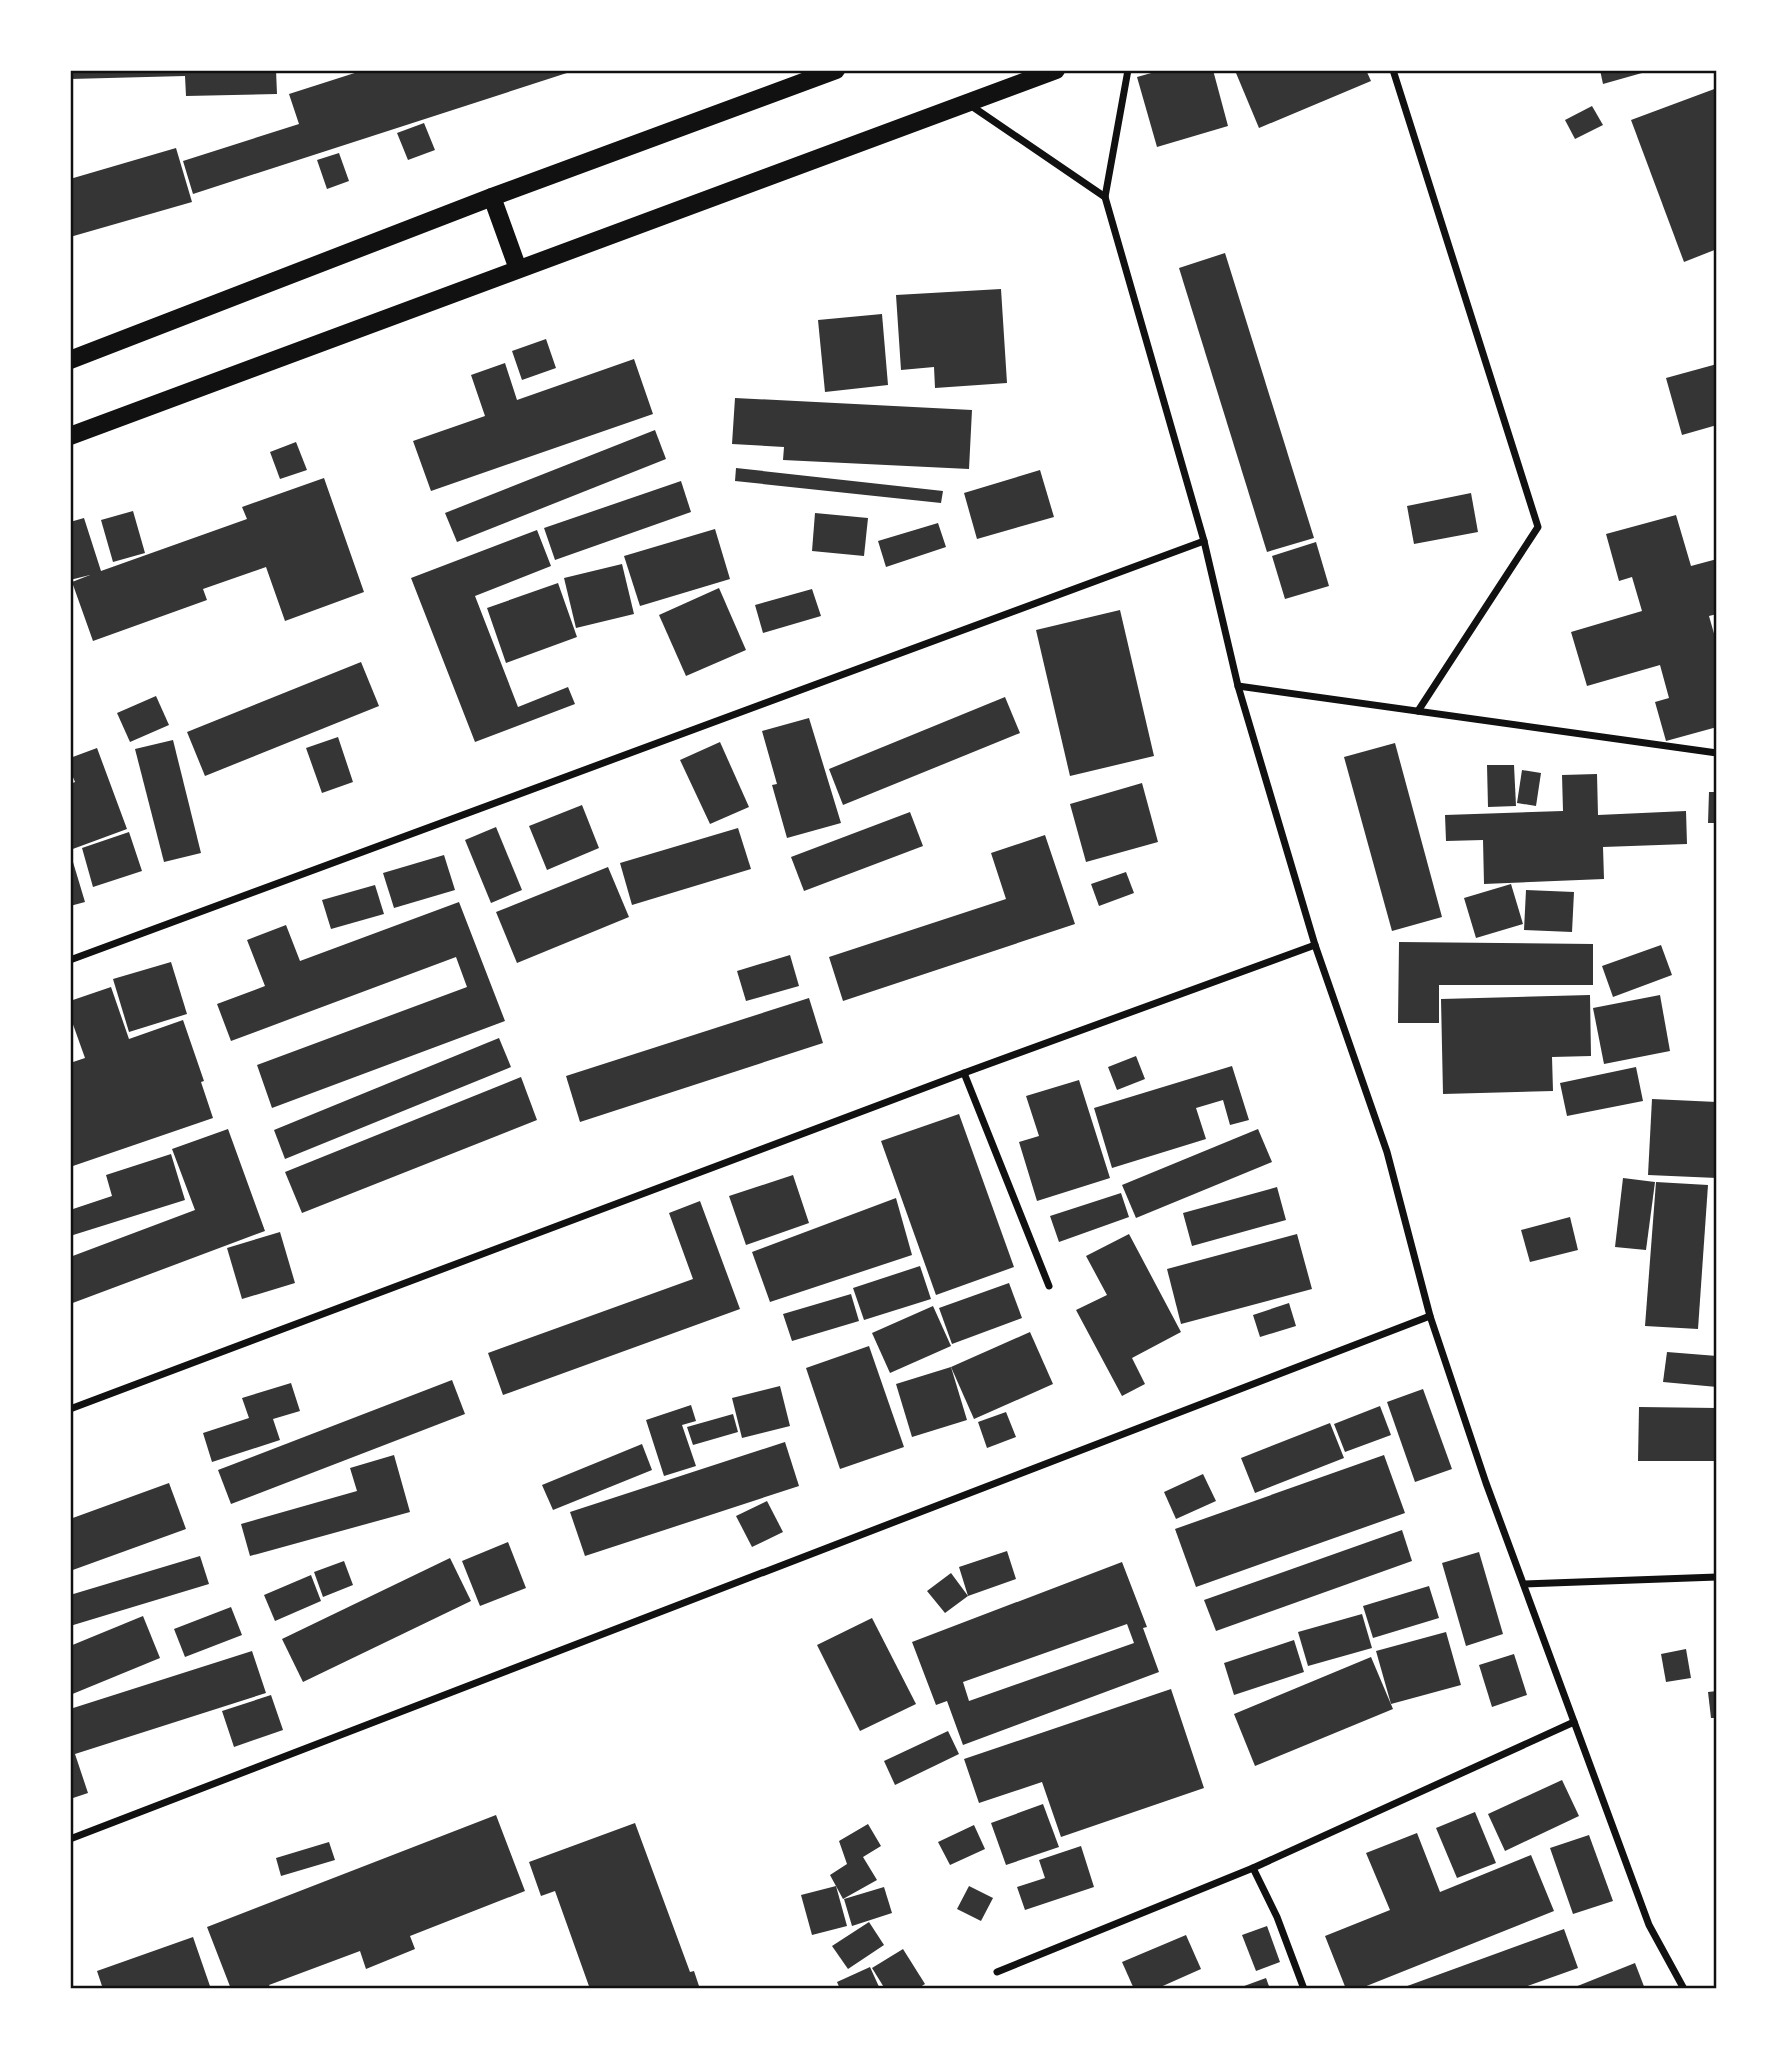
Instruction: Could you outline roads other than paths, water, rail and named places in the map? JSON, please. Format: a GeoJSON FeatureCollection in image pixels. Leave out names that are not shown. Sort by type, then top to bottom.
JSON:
{"type":"FeatureCollection","features":[{"type":"Feature","properties":{"kind":"main road"},"geometry":{"type":"LineString","coordinates":[[70,360],[492,197],[836,70]]}},
{"type":"Feature","properties":{"kind":"main road"},"geometry":{"type":"LineString","coordinates":[[70,436],[1056,70]]}},
{"type":"Feature","properties":{"kind":"main road"},"geometry":{"type":"LineString","coordinates":[[492,197],[519,269]]}},
{"type":"Feature","properties":{"kind":"street"},"geometry":{"type":"LineString","coordinates":[[1128,70],[1105,197],[1204,541],[1238,686],[1315,945],[1387,1152],[1430,1316],[1486,1483],[1649,1925],[1684,1989]]}},
{"type":"Feature","properties":{"kind":"street"},"geometry":{"type":"LineString","coordinates":[[1393,70],[1538,527],[1418,712]]}},
{"type":"Feature","properties":{"kind":"street"},"geometry":{"type":"LineString","coordinates":[[968,104],[1105,197]]}},
{"type":"Feature","properties":{"kind":"street"},"geometry":{"type":"LineString","coordinates":[[70,960],[1204,541]]}},
{"type":"Feature","properties":{"kind":"street"},"geometry":{"type":"LineString","coordinates":[[1238,686],[1717,753]]}},
{"type":"Feature","properties":{"kind":"street"},"geometry":{"type":"LineString","coordinates":[[70,1409],[964,1073],[1315,945]]}},
{"type":"Feature","properties":{"kind":"street"},"geometry":{"type":"LineString","coordinates":[[964,1073],[1049,1286]]}},
{"type":"Feature","properties":{"kind":"street"},"geometry":{"type":"LineString","coordinates":[[70,1839],[1430,1316]]}},
{"type":"Feature","properties":{"kind":"street"},"geometry":{"type":"LineString","coordinates":[[1524,1584],[1717,1577]]}},
{"type":"Feature","properties":{"kind":"street"},"geometry":{"type":"LineString","coordinates":[[997,1972],[1253,1868],[1574,1721]]}},
{"type":"Feature","properties":{"kind":"street"},"geometry":{"type":"LineString","coordinates":[[1253,1868],[1277,1917],[1304,1989]]}}]}
